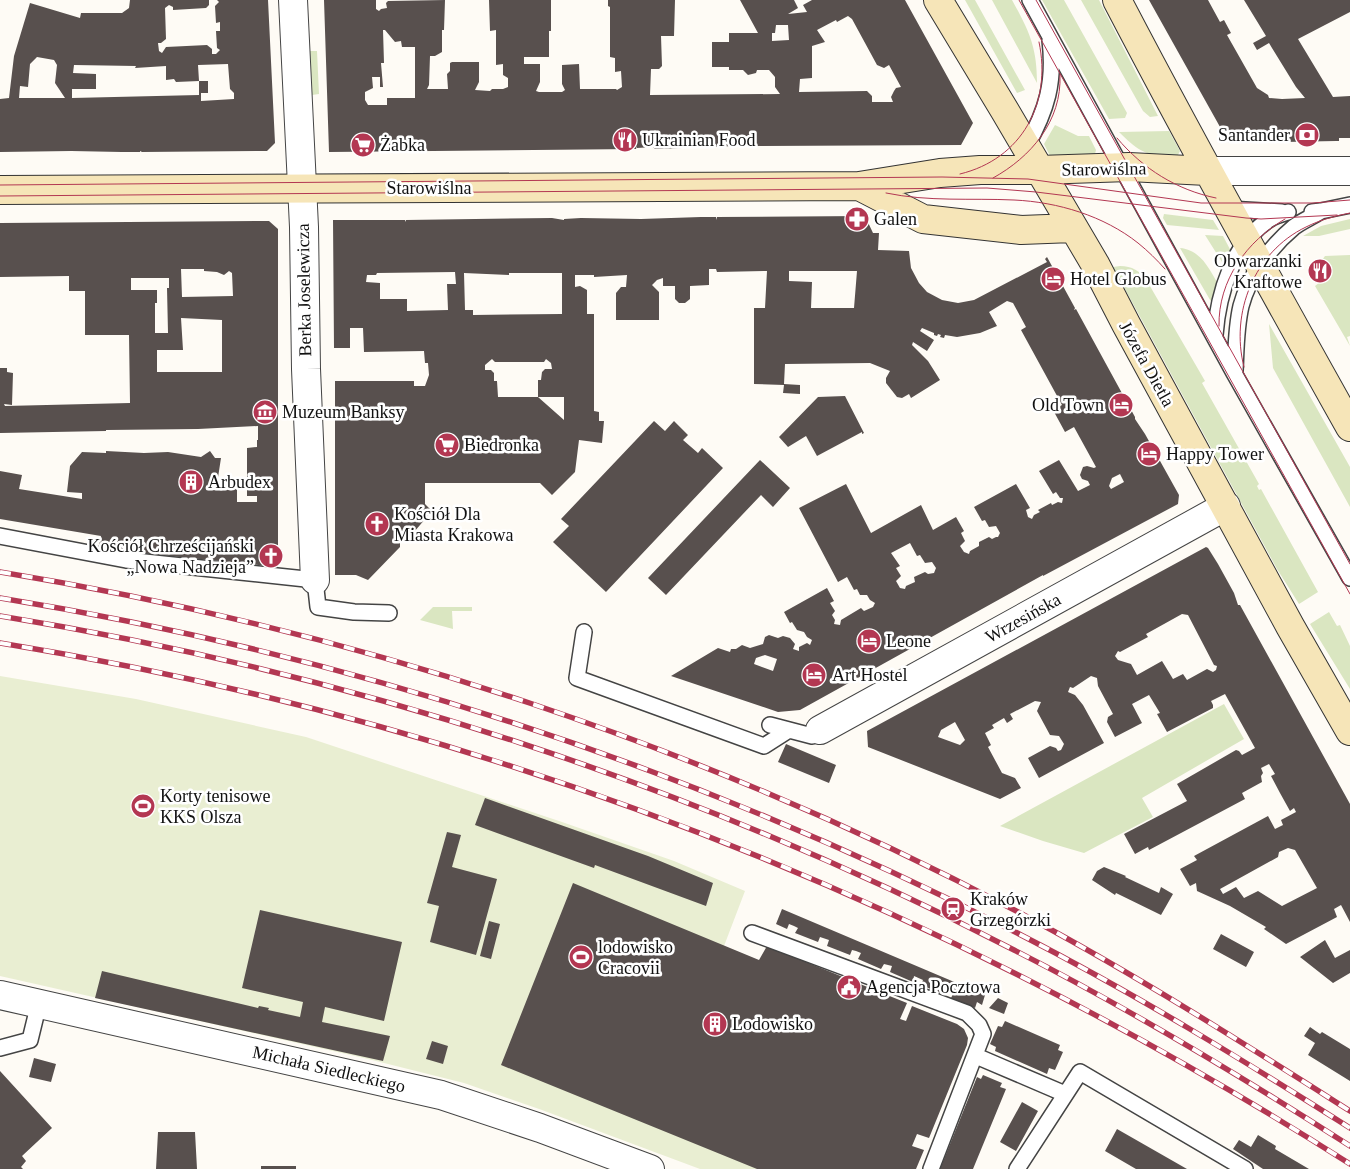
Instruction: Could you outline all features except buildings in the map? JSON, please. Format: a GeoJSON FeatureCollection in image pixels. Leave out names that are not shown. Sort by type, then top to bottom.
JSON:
{"type":"FeatureCollection","features":[{"type":"Feature","properties":{"kind":"street","name":"Berka Joselewicza"},"geometry":{"type":"LineString","coordinates":[[293,0],[302,188],[306,369],[315,580]]}},
{"type":"Feature","properties":{"kind":"street","name":"Józefa Dietla"},"geometry":{"type":"LineString","coordinates":[[938,0],[1095,264],[1314,670],[1350,731]]}},
{"type":"Feature","properties":{"kind":"street"},"geometry":{"type":"LineString","coordinates":[[1117,0],[1207,171],[1350,427]]}},
{"type":"Feature","properties":{"kind":"street","name":"Starowiślna"},"geometry":{"type":"LineString","coordinates":[[0,190],[858,186],[940,173],[974,170],[1122,167],[1207,171],[1350,171]]}},
{"type":"Feature","properties":{"kind":"street","name":"Starowiślna"},"geometry":{"type":"LineString","coordinates":[[858,186],[923,219],[1021,230],[1073,228]]}},
{"type":"Feature","properties":{"kind":"street","name":"Wrzesińska"},"geometry":{"type":"LineString","coordinates":[[820,730],[1226,506]]}},
{"type":"Feature","properties":{"kind":"street","name":"Michała Siedleckiego"},"geometry":{"type":"LineString","coordinates":[[0,995],[440,1095],[540,1128],[650,1169]]}},
{"type":"Feature","properties":{"kind":"lane"},"geometry":{"type":"LineString","coordinates":[[1030,0],[1215,335],[1234,373],[1350,578]]}},
{"type":"Feature","properties":{"kind":"lane"},"geometry":{"type":"LineString","coordinates":[[1026,147],[1045,109],[1049,94],[1052,60],[1050,34]]}},
{"type":"Feature","properties":{"kind":"lane"},"geometry":{"type":"LineString","coordinates":[[1228,209],[1265,212],[1320,212],[1350,205]]}},
{"type":"Feature","properties":{"kind":"lane"},"geometry":{"type":"LineString","coordinates":[[1215,335],[1219,303],[1225,280],[1246,242],[1269,220],[1288,212]]}},
{"type":"Feature","properties":{"kind":"lane"},"geometry":{"type":"LineString","coordinates":[[1234,373],[1237,332],[1242,305],[1251,280],[1279,240],[1296,226],[1320,212]]}},
{"type":"Feature","properties":{"kind":"lane"},"geometry":{"type":"LineString","coordinates":[[0,536],[126,560],[315,580],[318,607],[354,612],[389,613]]}},
{"type":"Feature","properties":{"kind":"lane"},"geometry":{"type":"LineString","coordinates":[[584,632],[577,678],[764,746],[789,730]]}},
{"type":"Feature","properties":{"kind":"lane"},"geometry":{"type":"LineString","coordinates":[[770,725],[812,736],[820,730]]}},
{"type":"Feature","properties":{"kind":"lane"},"geometry":{"type":"LineString","coordinates":[[752,933],[967,1013],[979,1025],[983,1034],[976,1056],[931,1169]]}},
{"type":"Feature","properties":{"kind":"lane"},"geometry":{"type":"LineString","coordinates":[[0,1048],[30,1040],[39,1003]]}},
{"type":"Feature","properties":{"kind":"lane"},"geometry":{"type":"LineString","coordinates":[[976,1056],[1065,1094]]}},
{"type":"Feature","properties":{"kind":"lane"},"geometry":{"type":"LineString","coordinates":[[1017,1169],[1080,1072],[1245,1169]]}},
{"type":"Feature","properties":{"kind":"green space"},"geometry":{"type":"Polygon","coordinates":[[[965,0],[975,0],[1025,90],[1017,93],[965,0]]]}},
{"type":"Feature","properties":{"kind":"green space"},"geometry":{"type":"Polygon","coordinates":[[[992,0],[1012,0],[1034,49],[1037,83],[992,0]]]}},
{"type":"Feature","properties":{"kind":"green space"},"geometry":{"type":"Polygon","coordinates":[[[1042,0],[1064,0],[1127,113],[1125,118],[1109,119],[1042,0]]]}},
{"type":"Feature","properties":{"kind":"green space"},"geometry":{"type":"Polygon","coordinates":[[[1081,0],[1099,0],[1158,116],[1150,117],[1143,111],[1081,0]]]}},
{"type":"Feature","properties":{"kind":"green space"},"geometry":{"type":"Polygon","coordinates":[[[310,51],[317,51],[319,94],[312,95],[310,51]]]}},
{"type":"Feature","properties":{"kind":"green space"},"geometry":{"type":"Polygon","coordinates":[[[1055,125],[1078,136],[1089,136],[1096,150],[1095,154],[1093,156],[1050,156],[1044,144],[1055,125]]]}},
{"type":"Feature","properties":{"kind":"green space"},"geometry":{"type":"Polygon","coordinates":[[[1169,131],[1180,151],[1178,155],[1168,156],[1145,152],[1119,132],[1169,131]]]}},
{"type":"Feature","properties":{"kind":"green space"},"geometry":{"type":"Polygon","coordinates":[[[1164,214],[1213,220],[1219,230],[1167,225],[1163,218],[1164,214]]]}},
{"type":"Feature","properties":{"kind":"green space"},"geometry":{"type":"Polygon","coordinates":[[[1350,219],[1350,229],[1319,236],[1303,236],[1321,226],[1350,219]]]}},
{"type":"Feature","properties":{"kind":"green space"},"geometry":{"type":"Polygon","coordinates":[[[1205,235],[1223,236],[1233,255],[1227,270],[1205,235]]]}},
{"type":"Feature","properties":{"kind":"green space"},"geometry":{"type":"Polygon","coordinates":[[[1180,248],[1200,257],[1220,287],[1213,305],[1180,248]]]}},
{"type":"Feature","properties":{"kind":"green space"},"geometry":{"type":"Polygon","coordinates":[[[1350,255],[1350,336],[1347,337],[1350,346],[1315,286],[1320,282],[1320,263],[1325,256],[1350,255]]]}},
{"type":"Feature","properties":{"kind":"green space"},"geometry":{"type":"Polygon","coordinates":[[[1120,266],[1135,270],[1142,274],[1147,281],[1205,381],[1202,383],[1259,484],[1257,486],[1259,490],[1261,489],[1318,592],[1299,604],[1277,569],[1113,267],[1120,266]]]}},
{"type":"Feature","properties":{"kind":"green space"},"geometry":{"type":"Polygon","coordinates":[[[1269,324],[1350,467],[1350,507],[1273,368],[1269,324]]]}},
{"type":"Feature","properties":{"kind":"green space"},"geometry":{"type":"Polygon","coordinates":[[[433,607],[472,607],[472,611],[452,611],[453,629],[420,620],[433,607]]]}},
{"type":"Feature","properties":{"kind":"green space"},"geometry":{"type":"Polygon","coordinates":[[[1329,612],[1337,626],[1340,625],[1350,646],[1350,689],[1310,624],[1329,612]]]}},
{"type":"Feature","properties":{"kind":"green space"},"geometry":{"type":"Polygon","coordinates":[[[0,676],[136,699],[306,737],[674,861],[745,891],[724,946],[955,1042],[902,1169],[700,1169],[464,1083],[364,1058],[0,976],[0,676]]]}},
{"type":"Feature","properties":{"kind":"green space"},"geometry":{"type":"Polygon","coordinates":[[[1224,704],[1244,739],[1142,798],[1153,817],[1084,853],[1000,826],[1224,704]]]}},
{"type":"Feature","properties":{"kind":"tram line"},"geometry":{"type":"LineString","coordinates":[[1019,0],[1350,594]]}},
{"type":"Feature","properties":{"kind":"tram line"},"geometry":{"type":"LineString","coordinates":[[1036,0],[1350,564]]}},
{"type":"Feature","properties":{"kind":"tram line"},"geometry":{"type":"LineString","coordinates":[[960,174],[982,167],[1000,156],[1016,142],[1028,125],[1036,107],[1041,86],[1042,65],[1039,42]]}},
{"type":"Feature","properties":{"kind":"tram line"},"geometry":{"type":"LineString","coordinates":[[993,178],[1020,160],[1042,136],[1056,108],[1060,75]]}},
{"type":"Feature","properties":{"kind":"tram line"},"geometry":{"type":"LineString","coordinates":[[1117,138],[1138,159],[1162,177],[1188,190],[1216,198]]}},
{"type":"Feature","properties":{"kind":"tram line"},"geometry":{"type":"LineString","coordinates":[[0,185],[942,177],[1028,179],[1201,203],[1313,203],[1350,200]]}},
{"type":"Feature","properties":{"kind":"tram line"},"geometry":{"type":"LineString","coordinates":[[0,196],[987,188],[1036,192],[1246,218],[1337,215]]}},
{"type":"Feature","properties":{"kind":"tram line"},"geometry":{"type":"LineString","coordinates":[[886,193],[934,199],[1031,201],[1064,207],[1095,218],[1125,233],[1165,269]]}},
{"type":"Feature","properties":{"kind":"tram line"},"geometry":{"type":"LineString","coordinates":[[1244,367],[1240,326],[1250,286],[1260,268],[1272,252],[1288,238],[1317,222],[1350,213]]}},
{"type":"Feature","properties":{"kind":"tram line"},"geometry":{"type":"LineString","coordinates":[[1219,326],[1220,309],[1224,293],[1229,278],[1237,264],[1247,250],[1271,228],[1285,219]]}},
{"type":"Feature","properties":{"kind":"railway"},"geometry":{"type":"LineString","coordinates":[[0,572],[135,597],[269,627],[401,663],[532,704],[661,750],[788,802],[913,859],[1035,921],[1155,989],[1350,1111]]}},
{"type":"Feature","properties":{"kind":"railway"},"geometry":{"type":"LineString","coordinates":[[0,598],[133,622],[265,652],[395,687],[524,726],[651,771],[776,821],[899,876],[1021,935],[1105,980],[1188,1028],[1350,1128]]}},
{"type":"Feature","properties":{"kind":"railway"},"geometry":{"type":"LineString","coordinates":[[0,616],[132,640],[263,669],[392,703],[520,743],[646,787],[771,837],[894,891],[1014,950],[1185,1044],[1350,1146]]}},
{"type":"Feature","properties":{"kind":"railway"},"geometry":{"type":"LineString","coordinates":[[0,643],[181,677],[358,720],[531,773],[702,834],[868,904],[1032,982],[1193,1069],[1350,1164]]}},
{"type":"Feature","properties":{"kind":"place","name":"Santander"},"geometry":{"type":"Point","coordinates":[1307,135]}},
{"type":"Feature","properties":{"kind":"place","name":"Ukrainian Food"},"geometry":{"type":"Point","coordinates":[625,140]}},
{"type":"Feature","properties":{"kind":"place","name":"Żabka"},"geometry":{"type":"Point","coordinates":[363,145]}},
{"type":"Feature","properties":{"kind":"place","name":"Galen"},"geometry":{"type":"Point","coordinates":[857,219]}},
{"type":"Feature","properties":{"kind":"place","name":"Obwarzanki Kraftowe"},"geometry":{"type":"Point","coordinates":[1320,271]}},
{"type":"Feature","properties":{"kind":"place","name":"Hotel Globus"},"geometry":{"type":"Point","coordinates":[1053,279]}},
{"type":"Feature","properties":{"kind":"place","name":"Old Town"},"geometry":{"type":"Point","coordinates":[1121,405]}},
{"type":"Feature","properties":{"kind":"place","name":"Muzeum Banksy"},"geometry":{"type":"Point","coordinates":[265,412]}},
{"type":"Feature","properties":{"kind":"place","name":"Biedronka"},"geometry":{"type":"Point","coordinates":[447,445]}},
{"type":"Feature","properties":{"kind":"place","name":"Happy Tower"},"geometry":{"type":"Point","coordinates":[1149,454]}},
{"type":"Feature","properties":{"kind":"place","name":"Arbudex"},"geometry":{"type":"Point","coordinates":[191,482]}},
{"type":"Feature","properties":{"kind":"place","name":"Kościół Dla Miasta Krakowa"},"geometry":{"type":"Point","coordinates":[377,524]}},
{"type":"Feature","properties":{"kind":"place","name":"Kościół Chrześcijański „Nowa Nadzieja”"},"geometry":{"type":"Point","coordinates":[271,556]}},
{"type":"Feature","properties":{"kind":"place","name":"Leone"},"geometry":{"type":"Point","coordinates":[869,641]}},
{"type":"Feature","properties":{"kind":"place","name":"Art Hostel"},"geometry":{"type":"Point","coordinates":[814,675]}},
{"type":"Feature","properties":{"kind":"place","name":"Korty tenisowe KKS Olsza"},"geometry":{"type":"Point","coordinates":[143,806]}},
{"type":"Feature","properties":{"kind":"place","name":"Kraków Grzegórzki"},"geometry":{"type":"Point","coordinates":[953,909]}},
{"type":"Feature","properties":{"kind":"place","name":"lodowisko Cracovii"},"geometry":{"type":"Point","coordinates":[581,957]}},
{"type":"Feature","properties":{"kind":"place","name":"Agencja Pocztowa"},"geometry":{"type":"Point","coordinates":[849,987]}},
{"type":"Feature","properties":{"kind":"place","name":"Lodowisko"},"geometry":{"type":"Point","coordinates":[715,1024]}}]}
